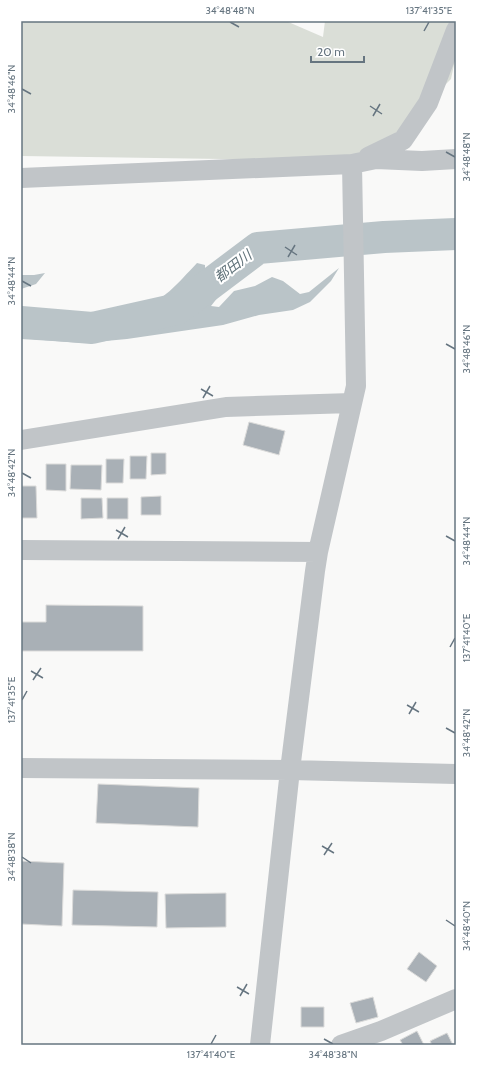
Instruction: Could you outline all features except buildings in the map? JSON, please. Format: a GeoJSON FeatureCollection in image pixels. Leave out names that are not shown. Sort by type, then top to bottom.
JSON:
{"type":"FeatureCollection","features":[{"type":"Feature","properties":{"kind":"street"},"geometry":{"type":"LineString","coordinates":[[352,164],[376,154],[402,140],[428,103],[456,30]]}},
{"type":"Feature","properties":{"kind":"street"},"geometry":{"type":"LineString","coordinates":[[21,178],[352,164],[376,159],[422,161],[456,159]]}},
{"type":"Feature","properties":{"kind":"street"},"geometry":{"type":"LineString","coordinates":[[260,1045],[290,770],[318,552],[354,394],[352,164]]}},
{"type":"Feature","properties":{"kind":"street"},"geometry":{"type":"LineString","coordinates":[[21,440],[226,407],[354,394]]}},
{"type":"Feature","properties":{"kind":"street"},"geometry":{"type":"LineString","coordinates":[[21,550],[318,552]]}},
{"type":"Feature","properties":{"kind":"street"},"geometry":{"type":"LineString","coordinates":[[21,768],[290,770],[456,774]]}},
{"type":"Feature","properties":{"kind":"street"},"geometry":{"type":"LineString","coordinates":[[341,1045],[384,1038],[456,999]]}},
{"type":"Feature","properties":{"kind":"shaded area"},"geometry":{"type":"Polygon","coordinates":[[[21,21],[286,21],[323,37],[325,21],[456,21],[456,55],[451,79],[403,127],[360,161],[21,156],[21,21]]]}},
{"type":"Feature","properties":{"kind":"shaded area"},"geometry":{"type":"Polygon","coordinates":[[[197,263],[205,265],[205,270],[185,294],[212,295],[222,292],[211,306],[219,307],[234,291],[255,286],[272,277],[283,281],[300,294],[309,292],[339,268],[331,281],[310,302],[293,310],[259,315],[223,325],[127,339],[84,343],[21,339],[21,310],[57,310],[56,317],[66,321],[88,324],[146,320],[136,311],[155,302],[170,291],[197,263]]]}},
{"type":"Feature","properties":{"kind":"shaded area"},"geometry":{"type":"Polygon","coordinates":[[[45,273],[36,284],[21,289],[21,275],[45,273]]]}},
{"type":"Feature","properties":{"kind":"waterway","name":"都田川"},"geometry":{"type":"LineString","coordinates":[[21,322],[92,328],[177,309],[258,248],[384,237],[456,234]]}}]}
